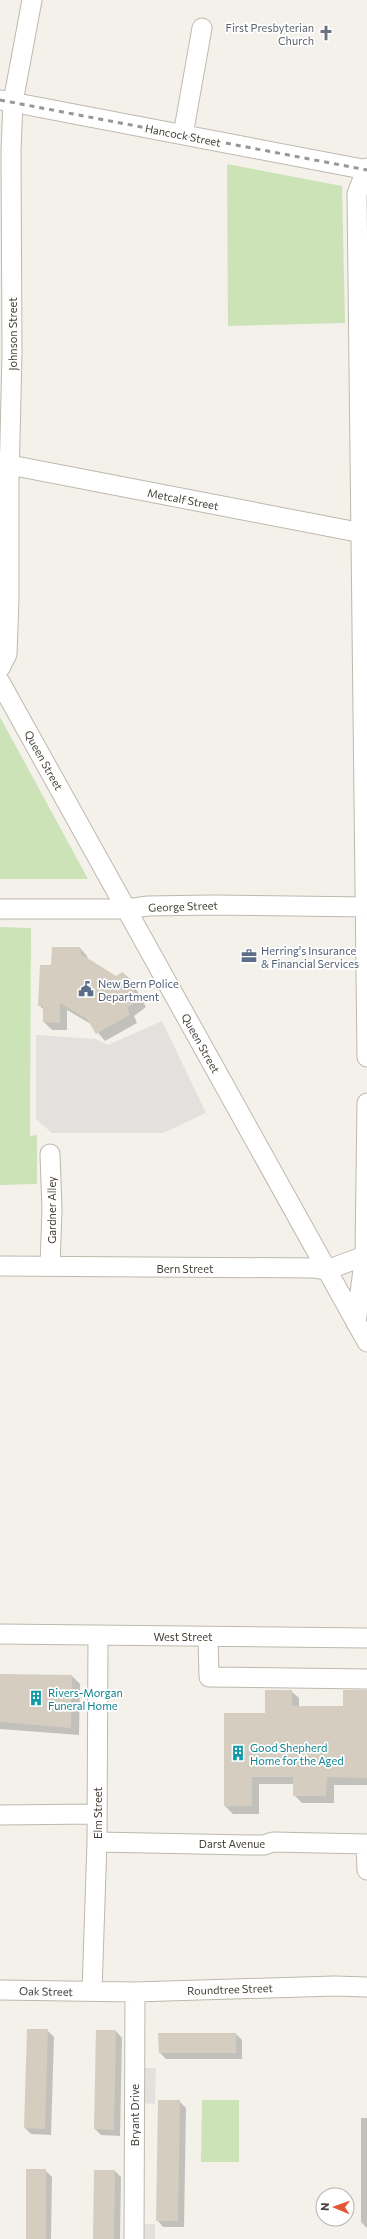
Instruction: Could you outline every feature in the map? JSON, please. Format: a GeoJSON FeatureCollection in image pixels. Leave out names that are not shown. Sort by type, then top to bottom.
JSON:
{"type":"FeatureCollection","features":[{"type":"Feature","properties":{"kind":"street","name":"Johnson Street"},"geometry":{"type":"LineString","coordinates":[[0,668],[7,654],[8,641],[5,464],[12,353],[11,151],[6,101],[32,0]]}},
{"type":"Feature","properties":{"kind":"street"},"geometry":{"type":"LineString","coordinates":[[183,135],[202,28]]}},
{"type":"Feature","properties":{"kind":"street","name":"Hancock Street"},"geometry":{"type":"LineString","coordinates":[[6,101],[367,170]]}},
{"type":"Feature","properties":{"kind":"street"},"geometry":{"type":"LineString","coordinates":[[367,170],[357,194],[364,534],[367,1057]]}},
{"type":"Feature","properties":{"kind":"street","name":"Metcalf Street"},"geometry":{"type":"LineString","coordinates":[[5,464],[364,534]]}},
{"type":"Feature","properties":{"kind":"street","name":"Queen Street"},"geometry":{"type":"LineString","coordinates":[[0,682],[367,1342]]}},
{"type":"Feature","properties":{"kind":"street","name":"George Street"},"geometry":{"type":"LineString","coordinates":[[0,909],[127,910],[148,906],[211,905],[366,907]]}},
{"type":"Feature","properties":{"kind":"street"},"geometry":{"type":"LineString","coordinates":[[356,1323],[366,1255],[367,1103]]}},
{"type":"Feature","properties":{"kind":"street","name":"Gardner Alley"},"geometry":{"type":"LineString","coordinates":[[50,1154],[52,1209],[50,1266]]}},
{"type":"Feature","properties":{"kind":"street","name":"Bern Street"},"geometry":{"type":"LineString","coordinates":[[0,1266],[314,1268],[327,1270],[366,1255]]}},
{"type":"Feature","properties":{"kind":"street","name":"West Street"},"geometry":{"type":"LineString","coordinates":[[0,1634],[367,1638]]}},
{"type":"Feature","properties":{"kind":"street","name":"Elm Street"},"geometry":{"type":"LineString","coordinates":[[92,1991],[97,1842],[98,1636]]}},
{"type":"Feature","properties":{"kind":"street"},"geometry":{"type":"LineString","coordinates":[[208,1636],[209,1677],[367,1679]]}},
{"type":"Feature","properties":{"kind":"street"},"geometry":{"type":"LineString","coordinates":[[0,1814],[96,1814]]}},
{"type":"Feature","properties":{"kind":"street","name":"Darst Avenue"},"geometry":{"type":"LineString","coordinates":[[97,1842],[248,1845],[264,1845],[273,1842],[367,1844]]}},
{"type":"Feature","properties":{"kind":"street"},"geometry":{"type":"LineString","coordinates":[[367,1844],[367,1870]]}},
{"type":"Feature","properties":{"kind":"street","name":"Roundtree Street"},"geometry":{"type":"LineString","coordinates":[[92,1991],[135,1992],[335,1986],[367,1987]]}},
{"type":"Feature","properties":{"kind":"street","name":"Oak Street"},"geometry":{"type":"LineString","coordinates":[[0,1990],[92,1991]]}},
{"type":"Feature","properties":{"kind":"street","name":"Bryant Drive"},"geometry":{"type":"LineString","coordinates":[[134,2239],[135,1992]]}},
{"type":"Feature","properties":{"kind":"green space"},"geometry":{"type":"Polygon","coordinates":[[[227,164],[342,186],[345,323],[228,326],[227,164]]]}},
{"type":"Feature","properties":{"kind":"green space"},"geometry":{"type":"Polygon","coordinates":[[[0,717],[88,879],[0,879],[0,717]]]}},
{"type":"Feature","properties":{"kind":"green space"},"geometry":{"type":"Polygon","coordinates":[[[0,927],[31,928],[30,1136],[37,1135],[37,1184],[0,1185],[0,927]]]}},
{"type":"Feature","properties":{"kind":"green space"},"geometry":{"type":"Polygon","coordinates":[[[202,2100],[239,2100],[239,2162],[201,2162],[202,2100]]]}},
{"type":"Feature","properties":{"kind":"shaded area"},"geometry":{"type":"Polygon","coordinates":[[[162,1021],[206,1113],[163,1133],[52,1133],[36,1119],[36,1035],[96,1039],[108,1045],[162,1021]]]}},
{"type":"Feature","properties":{"kind":"shaded area"},"geometry":{"type":"Polygon","coordinates":[[[141,2068],[156,2068],[155,2104],[141,2103],[141,2068]]]}},
{"type":"Feature","properties":{"kind":"shaded area"},"geometry":{"type":"Polygon","coordinates":[[[140,2224],[155,2224],[155,2239],[140,2239],[140,2224]]]}},
{"type":"Feature","properties":{"kind":"building","name":"New Bern Police Department"},"geometry":{"type":"Polygon","coordinates":[[[52,947],[80,947],[81,954],[116,976],[123,972],[139,999],[127,1008],[130,1015],[96,1034],[87,1019],[60,1003],[60,1023],[43,1022],[43,1006],[38,1006],[40,965],[51,965],[52,947]]]}},
{"type":"Feature","properties":{"kind":"building","name":"Rivers-Morgan Funeral Home"},"geometry":{"type":"Polygon","coordinates":[[[0,1674],[72,1675],[71,1728],[0,1722],[0,1674]]]}},
{"type":"Feature","properties":{"kind":"building","name":"Good Shepherd Home for the Aged"},"geometry":{"type":"Polygon","coordinates":[[[265,1690],[292,1690],[292,1706],[343,1706],[343,1690],[367,1690],[367,1778],[327,1777],[326,1796],[293,1796],[293,1777],[252,1777],[252,1806],[224,1806],[224,1713],[265,1713],[265,1690]]]}},
{"type":"Feature","properties":{"kind":"building"},"geometry":{"type":"Polygon","coordinates":[[[27,2029],[48,2029],[45,2129],[24,2128],[27,2029]]]}},
{"type":"Feature","properties":{"kind":"building"},"geometry":{"type":"Polygon","coordinates":[[[96,2030],[116,2030],[114,2130],[94,2129],[96,2030]]]}},
{"type":"Feature","properties":{"kind":"building"},"geometry":{"type":"Polygon","coordinates":[[[158,2033],[236,2033],[236,2053],[159,2053],[158,2033]]]}},
{"type":"Feature","properties":{"kind":"building"},"geometry":{"type":"Polygon","coordinates":[[[158,2100],[180,2100],[178,2221],[156,2221],[158,2100]]]}},
{"type":"Feature","properties":{"kind":"building"},"geometry":{"type":"Polygon","coordinates":[[[26,2169],[46,2169],[46,2239],[26,2239],[26,2169]]]}},
{"type":"Feature","properties":{"kind":"building"},"geometry":{"type":"Polygon","coordinates":[[[94,2170],[115,2170],[114,2239],[93,2239],[94,2170]]]}},
{"type":"Feature","properties":{"kind":"railway"},"geometry":{"type":"LineString","coordinates":[[0,100],[367,170]]}},
{"type":"Feature","properties":{"kind":"place","name":"First Presbyterian Church"},"geometry":{"type":"Point","coordinates":[326,33]}},
{"type":"Feature","properties":{"kind":"place","name":"Herring's Insurance & Financial Services"},"geometry":{"type":"Point","coordinates":[249,956]}},
{"type":"Feature","properties":{"kind":"place","name":"New Bern Police Department"},"geometry":{"type":"Point","coordinates":[86,989]}},
{"type":"Feature","properties":{"kind":"place","name":"Rivers-Morgan Funeral Home"},"geometry":{"type":"Point","coordinates":[36,1698]}},
{"type":"Feature","properties":{"kind":"place","name":"Good Shepherd Home for the Aged"},"geometry":{"type":"Point","coordinates":[238,1753]}}]}
